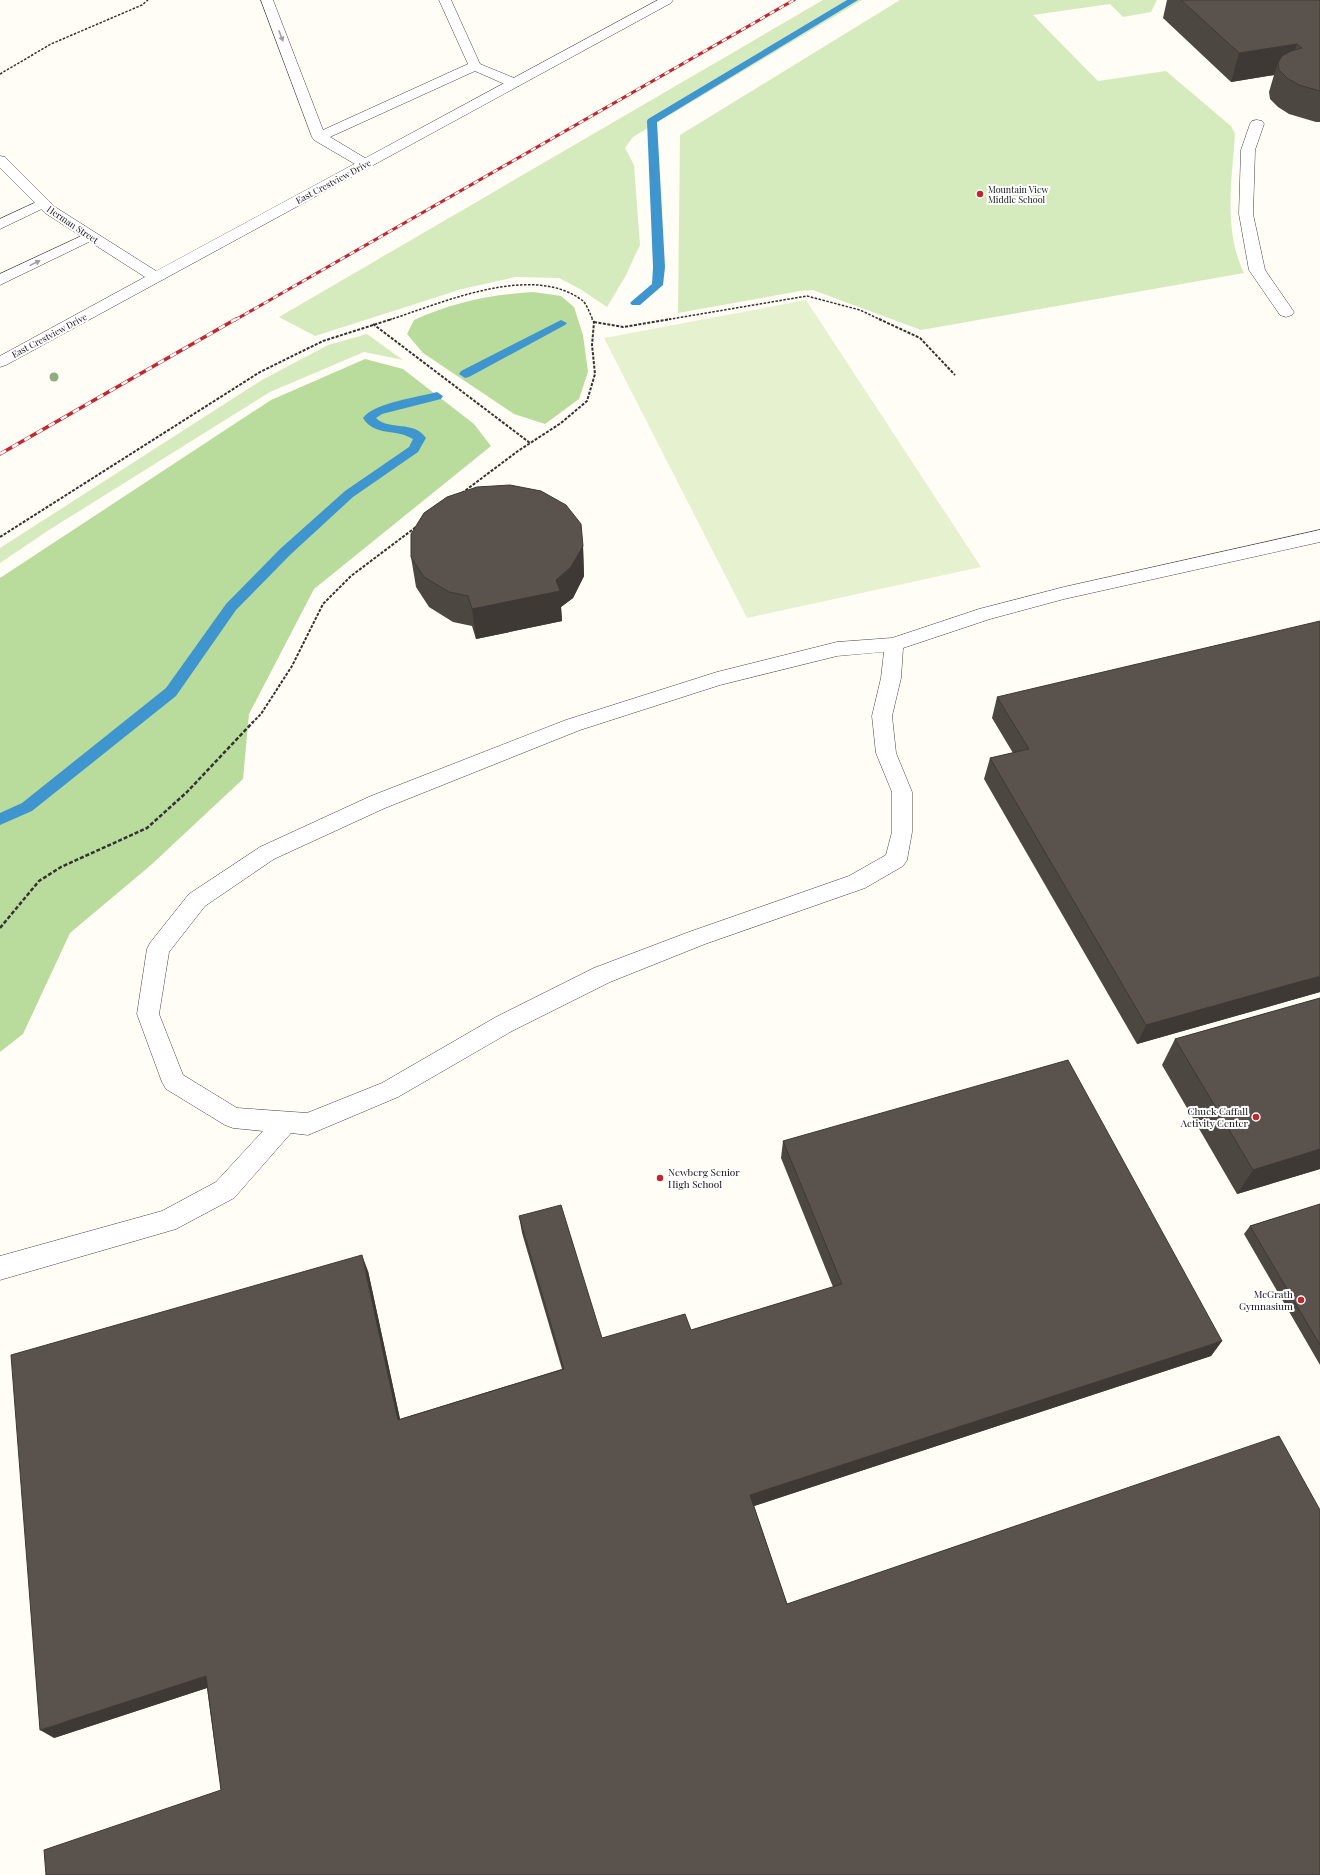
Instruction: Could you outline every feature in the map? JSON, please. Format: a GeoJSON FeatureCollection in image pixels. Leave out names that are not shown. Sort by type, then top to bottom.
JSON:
{"type":"FeatureCollection","features":[{"type":"Feature","properties":{"kind":"street"},"geometry":{"type":"LineString","coordinates":[[267,0],[319,137],[365,164]]}},
{"type":"Feature","properties":{"kind":"street"},"geometry":{"type":"LineString","coordinates":[[445,0],[475,66],[514,83]]}},
{"type":"Feature","properties":{"kind":"street","name":"East Crestview Drive"},"geometry":{"type":"LineString","coordinates":[[0,362],[667,0]]}},
{"type":"Feature","properties":{"kind":"street"},"geometry":{"type":"LineString","coordinates":[[319,137],[475,66]]}},
{"type":"Feature","properties":{"kind":"street"},"geometry":{"type":"LineString","coordinates":[[1257,124],[1248,150],[1246,214],[1257,270],[1286,312]]}},
{"type":"Feature","properties":{"kind":"street","name":"Herman Street"},"geometry":{"type":"LineString","coordinates":[[0,160],[50,210],[155,277]]}},
{"type":"Feature","properties":{"kind":"street"},"geometry":{"type":"LineString","coordinates":[[0,225],[43,204]]}},
{"type":"Feature","properties":{"kind":"street"},"geometry":{"type":"LineString","coordinates":[[0,280],[90,236]]}},
{"type":"Feature","properties":{"kind":"street"},"geometry":{"type":"LineString","coordinates":[[894,644],[891,678],[882,716],[886,753],[902,792],[902,832],[896,860],[857,882],[697,938],[602,975],[504,1024],[390,1090],[308,1124],[233,1118],[174,1082],[148,1014],[158,949],[197,900],[274,850],[378,802],[573,725],[717,679],[837,649],[894,644],[986,614],[1064,592],[1320,536]]}},
{"type":"Feature","properties":{"kind":"street"},"geometry":{"type":"LineString","coordinates":[[0,1268],[168,1221],[225,1190],[286,1122]]}},
{"type":"Feature","properties":{"kind":"path"},"geometry":{"type":"LineString","coordinates":[[0,74],[51,44],[142,5],[148,0]]}},
{"type":"Feature","properties":{"kind":"path"},"geometry":{"type":"LineString","coordinates":[[0,537],[260,372],[323,340],[467,295],[510,286],[538,285],[561,289],[584,302],[594,322],[592,345],[595,374],[587,401],[561,423],[530,443],[458,496]]}},
{"type":"Feature","properties":{"kind":"path"},"geometry":{"type":"LineString","coordinates":[[594,322],[623,327],[807,296],[860,310],[920,338],[955,375]]}},
{"type":"Feature","properties":{"kind":"path"},"geometry":{"type":"LineString","coordinates":[[373,324],[530,443]]}},
{"type":"Feature","properties":{"kind":"path"},"geometry":{"type":"LineString","coordinates":[[0,928],[38,881],[61,867],[147,828],[187,792],[261,714],[292,666],[323,604],[351,576],[421,524]]}},
{"type":"Feature","properties":{"kind":"green space"},"geometry":{"type":"Polygon","coordinates":[[[823,0],[862,0],[633,137],[625,148],[634,165],[640,245],[625,277],[607,307],[580,289],[559,278],[515,277],[462,289],[315,336],[279,317],[823,0]]]}},
{"type":"Feature","properties":{"kind":"green space","name":"Mountain View Middle School"},"geometry":{"type":"Polygon","coordinates":[[[900,0],[1157,0],[1151,12],[1123,17],[1110,4],[1033,15],[1098,81],[1166,71],[1231,126],[1235,134],[1230,204],[1231,222],[1237,257],[1244,273],[921,330],[813,290],[678,313],[680,135],[900,0]]]}},
{"type":"Feature","properties":{"kind":"green space"},"geometry":{"type":"Polygon","coordinates":[[[533,292],[561,296],[574,307],[583,335],[588,372],[579,399],[545,424],[514,414],[423,353],[407,334],[414,320],[443,308],[487,297],[533,292]]]}},
{"type":"Feature","properties":{"kind":"green space"},"geometry":{"type":"Polygon","coordinates":[[[806,300],[981,567],[747,618],[604,338],[806,300]]]}},
{"type":"Feature","properties":{"kind":"green space"},"geometry":{"type":"Polygon","coordinates":[[[367,334],[403,360],[364,352],[270,392],[49,530],[0,563],[0,548],[262,380],[328,345],[367,334]]]}},
{"type":"Feature","properties":{"kind":"green space"},"geometry":{"type":"Polygon","coordinates":[[[365,359],[403,369],[474,424],[491,446],[314,589],[249,714],[243,779],[151,865],[70,933],[23,1034],[0,1052],[0,578],[271,400],[365,359]]]}},
{"type":"Feature","properties":{"kind":"building"},"geometry":{"type":"Polygon","coordinates":[[[1181,0],[1320,0],[1320,91],[1299,85],[1287,78],[1279,70],[1278,63],[1282,56],[1291,51],[1302,48],[1297,44],[1239,53],[1181,0]]]}},
{"type":"Feature","properties":{"kind":"building"},"geometry":{"type":"Polygon","coordinates":[[[510,485],[541,491],[566,505],[581,524],[583,546],[571,567],[556,580],[560,591],[472,609],[468,596],[449,592],[424,577],[411,557],[411,534],[424,513],[447,497],[477,487],[510,485]]]}},
{"type":"Feature","properties":{"kind":"building"},"geometry":{"type":"Polygon","coordinates":[[[1320,621],[1320,976],[1146,1025],[990,758],[1029,749],[997,697],[1320,621]]]}},
{"type":"Feature","properties":{"kind":"building","name":"Chuck Caffall Activity Center"},"geometry":{"type":"Polygon","coordinates":[[[1320,998],[1320,1149],[1253,1170],[1175,1039],[1320,998]]]}},
{"type":"Feature","properties":{"kind":"building"},"geometry":{"type":"Polygon","coordinates":[[[1068,1060],[1222,1341],[750,1495],[787,1604],[1279,1436],[1320,1510],[1320,1875],[46,1875],[44,1850],[221,1790],[206,1676],[40,1730],[11,1355],[362,1255],[398,1420],[564,1369],[519,1216],[561,1205],[602,1338],[685,1314],[691,1330],[842,1284],[783,1141],[1068,1060]]]}},
{"type":"Feature","properties":{"kind":"building","name":"McGrath Gymnasium"},"geometry":{"type":"Polygon","coordinates":[[[1320,1204],[1320,1345],[1250,1226],[1320,1204]]]}},
{"type":"Feature","properties":{"kind":"waterway"},"geometry":{"type":"LineString","coordinates":[[636,303],[657,285],[659,267],[652,121],[853,0]]}},
{"type":"Feature","properties":{"kind":"waterway"},"geometry":{"type":"LineString","coordinates":[[465,374],[561,323]]}},
{"type":"Feature","properties":{"kind":"waterway"},"geometry":{"type":"LineString","coordinates":[[0,819],[27,807],[171,692],[231,607],[285,552],[349,494],[414,449],[420,438],[407,430],[377,426],[369,418],[378,411],[437,396]]}},
{"type":"Feature","properties":{"kind":"railway"},"geometry":{"type":"LineString","coordinates":[[235,320],[794,0]]}},
{"type":"Feature","properties":{"kind":"railway"},"geometry":{"type":"LineString","coordinates":[[0,454],[236,319]]}},
{"type":"Feature","properties":{"kind":"place","name":"Mountain View Middle School"},"geometry":{"type":"Point","coordinates":[980,194]}},
{"type":"Feature","properties":{"kind":"place","name":"Chuck Caffall Activity Center"},"geometry":{"type":"Point","coordinates":[1256,1117]}},
{"type":"Feature","properties":{"kind":"place","name":"Newberg Senior High School"},"geometry":{"type":"Point","coordinates":[660,1178]}},
{"type":"Feature","properties":{"kind":"place","name":"McGrath Gymnasium"},"geometry":{"type":"Point","coordinates":[1301,1300]}}]}
